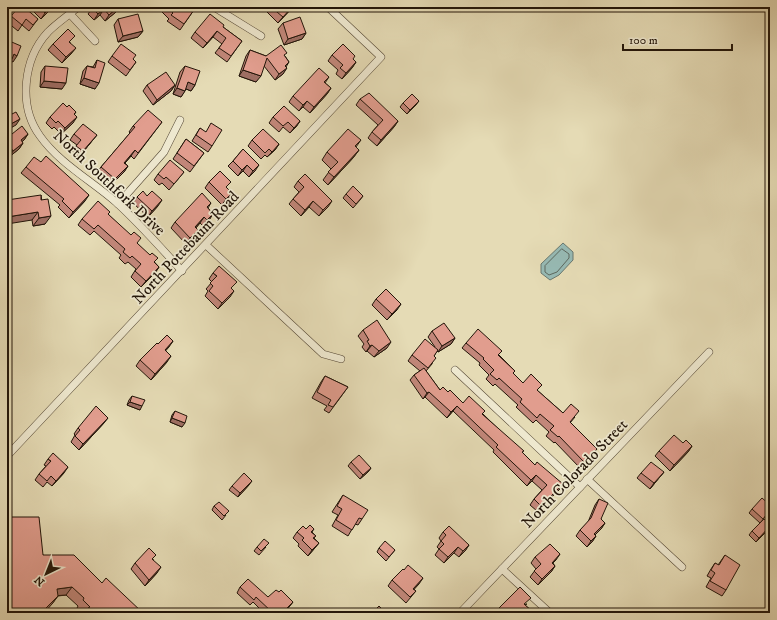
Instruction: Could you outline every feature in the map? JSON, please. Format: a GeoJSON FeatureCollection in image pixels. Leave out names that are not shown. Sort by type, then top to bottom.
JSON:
{"type":"FeatureCollection","features":[{"type":"Feature","properties":{"kind":"street","name":"North Southfork Drive"},"geometry":{"type":"LineString","coordinates":[[78,7],[48,32],[35,52],[26,85],[28,112],[39,136],[56,153],[118,204],[182,271]]}},
{"type":"Feature","properties":{"kind":"street"},"geometry":{"type":"LineString","coordinates":[[214,7],[261,36]]}},
{"type":"Feature","properties":{"kind":"street","name":"North Pottebaum Road"},"geometry":{"type":"LineString","coordinates":[[7,456],[381,57],[328,7]]}},
{"type":"Feature","properties":{"kind":"street"},"geometry":{"type":"LineString","coordinates":[[70,14],[95,41]]}},
{"type":"Feature","properties":{"kind":"street"},"geometry":{"type":"LineString","coordinates":[[118,204],[164,152],[180,120]]}},
{"type":"Feature","properties":{"kind":"street"},"geometry":{"type":"LineString","coordinates":[[206,245],[323,354],[341,359]]}},
{"type":"Feature","properties":{"kind":"street","name":"North Colorado Street"},"geometry":{"type":"LineString","coordinates":[[460,613],[709,352]]}},
{"type":"Feature","properties":{"kind":"street"},"geometry":{"type":"LineString","coordinates":[[455,370],[580,487]]}},
{"type":"Feature","properties":{"kind":"street"},"geometry":{"type":"LineString","coordinates":[[587,480],[682,567]]}},
{"type":"Feature","properties":{"kind":"street"},"geometry":{"type":"LineString","coordinates":[[502,569],[550,613]]}},
{"type":"Feature","properties":{"kind":"water"},"geometry":{"type":"Polygon","coordinates":[[[563,243],[573,252],[573,260],[559,275],[550,280],[541,273],[541,264],[563,243]]]}},
{"type":"Feature","properties":{"kind":"building"},"geometry":{"type":"Polygon","coordinates":[[[19,7],[24,7],[38,19],[33,25],[26,19],[22,25],[11,16],[19,7]]]}},
{"type":"Feature","properties":{"kind":"building"},"geometry":{"type":"Polygon","coordinates":[[[39,7],[51,7],[45,13],[39,7]]]}},
{"type":"Feature","properties":{"kind":"building"},"geometry":{"type":"Polygon","coordinates":[[[118,7],[109,15],[104,9],[98,14],[92,8],[118,7]]]}},
{"type":"Feature","properties":{"kind":"building"},"geometry":{"type":"Polygon","coordinates":[[[167,7],[196,7],[184,24],[171,15],[173,13],[167,7]]]}},
{"type":"Feature","properties":{"kind":"building"},"geometry":{"type":"Polygon","coordinates":[[[271,7],[292,7],[283,17],[271,7]]]}},
{"type":"Feature","properties":{"kind":"building"},"geometry":{"type":"Polygon","coordinates":[[[138,14],[143,31],[123,36],[118,19],[138,14]]]}},
{"type":"Feature","properties":{"kind":"building"},"geometry":{"type":"Polygon","coordinates":[[[210,14],[224,25],[223,27],[242,41],[231,56],[219,48],[226,38],[217,31],[207,43],[195,32],[210,14]]]}},
{"type":"Feature","properties":{"kind":"building"},"geometry":{"type":"Polygon","coordinates":[[[300,17],[306,33],[288,39],[283,23],[300,17]]]}},
{"type":"Feature","properties":{"kind":"building"},"geometry":{"type":"Polygon","coordinates":[[[68,29],[75,36],[69,42],[76,48],[66,57],[53,44],[68,29]]]}},
{"type":"Feature","properties":{"kind":"building"},"geometry":{"type":"Polygon","coordinates":[[[7,40],[21,46],[17,56],[14,54],[12,59],[7,57],[7,40]]]}},
{"type":"Feature","properties":{"kind":"building"},"geometry":{"type":"Polygon","coordinates":[[[121,44],[136,55],[133,59],[136,62],[130,70],[112,56],[121,44]]]}},
{"type":"Feature","properties":{"kind":"building"},"geometry":{"type":"Polygon","coordinates":[[[343,44],[355,56],[353,59],[356,62],[346,73],[340,68],[343,65],[332,55],[343,44]]]}},
{"type":"Feature","properties":{"kind":"building"},"geometry":{"type":"Polygon","coordinates":[[[281,45],[287,53],[284,55],[289,62],[285,66],[287,68],[279,74],[267,58],[261,76],[243,70],[250,50],[266,56],[281,45]]]}},
{"type":"Feature","properties":{"kind":"building"},"geometry":{"type":"Polygon","coordinates":[[[97,60],[105,63],[99,83],[84,78],[87,66],[95,68],[97,60]]]}},
{"type":"Feature","properties":{"kind":"building"},"geometry":{"type":"Polygon","coordinates":[[[45,66],[68,68],[66,83],[44,81],[45,66]]]}},
{"type":"Feature","properties":{"kind":"building"},"geometry":{"type":"Polygon","coordinates":[[[185,66],[200,71],[195,85],[188,82],[185,91],[177,88],[185,66]]]}},
{"type":"Feature","properties":{"kind":"building"},"geometry":{"type":"Polygon","coordinates":[[[319,68],[329,77],[324,82],[331,88],[314,107],[307,101],[303,105],[293,96],[319,68]]]}},
{"type":"Feature","properties":{"kind":"building"},"geometry":{"type":"Polygon","coordinates":[[[166,72],[175,85],[157,100],[147,85],[166,72]]]}},
{"type":"Feature","properties":{"kind":"building"},"geometry":{"type":"Polygon","coordinates":[[[369,93],[398,121],[381,140],[372,132],[383,120],[360,99],[369,93]]]}},
{"type":"Feature","properties":{"kind":"building"},"geometry":{"type":"Polygon","coordinates":[[[412,94],[419,101],[410,110],[403,103],[412,94]]]}},
{"type":"Feature","properties":{"kind":"building"},"geometry":{"type":"Polygon","coordinates":[[[7,103],[12,114],[16,112],[20,119],[7,126],[7,103]]]}},
{"type":"Feature","properties":{"kind":"building"},"geometry":{"type":"Polygon","coordinates":[[[63,103],[67,107],[69,105],[76,112],[74,114],[77,117],[65,128],[58,121],[56,123],[50,117],[63,103]]]}},
{"type":"Feature","properties":{"kind":"building"},"geometry":{"type":"Polygon","coordinates":[[[284,106],[300,121],[294,128],[288,122],[283,126],[273,117],[284,106]]]}},
{"type":"Feature","properties":{"kind":"building"},"geometry":{"type":"Polygon","coordinates":[[[148,110],[162,122],[138,153],[135,150],[124,163],[128,166],[115,179],[101,167],[135,127],[133,126],[148,110]]]}},
{"type":"Feature","properties":{"kind":"building"},"geometry":{"type":"Polygon","coordinates":[[[211,123],[222,130],[212,146],[196,135],[200,128],[206,132],[211,123]]]}},
{"type":"Feature","properties":{"kind":"building"},"geometry":{"type":"Polygon","coordinates":[[[83,124],[97,135],[83,151],[76,146],[81,140],[74,134],[83,124]]]}},
{"type":"Feature","properties":{"kind":"building"},"geometry":{"type":"Polygon","coordinates":[[[22,126],[28,134],[21,140],[23,143],[13,151],[7,142],[7,138],[22,126]]]}},
{"type":"Feature","properties":{"kind":"building"},"geometry":{"type":"Polygon","coordinates":[[[263,129],[279,144],[272,152],[269,149],[265,153],[252,140],[263,129]]]}},
{"type":"Feature","properties":{"kind":"building"},"geometry":{"type":"Polygon","coordinates":[[[348,129],[361,140],[355,146],[359,150],[334,177],[328,172],[338,162],[327,152],[348,129]]]}},
{"type":"Feature","properties":{"kind":"building"},"geometry":{"type":"Polygon","coordinates":[[[186,139],[204,153],[194,166],[177,153],[186,139]]]}},
{"type":"Feature","properties":{"kind":"building"},"geometry":{"type":"Polygon","coordinates":[[[243,149],[259,165],[253,171],[247,165],[242,170],[233,161],[243,149]]]}},
{"type":"Feature","properties":{"kind":"building"},"geometry":{"type":"Polygon","coordinates":[[[46,156],[89,195],[73,212],[62,201],[64,199],[26,167],[34,157],[41,162],[46,156]]]}},
{"type":"Feature","properties":{"kind":"building"},"geometry":{"type":"Polygon","coordinates":[[[170,160],[184,172],[174,184],[166,177],[164,179],[158,174],[170,160]]]}},
{"type":"Feature","properties":{"kind":"building"},"geometry":{"type":"Polygon","coordinates":[[[220,171],[231,182],[226,187],[232,193],[226,199],[209,182],[220,171]]]}},
{"type":"Feature","properties":{"kind":"building"},"geometry":{"type":"Polygon","coordinates":[[[305,174],[332,201],[323,210],[313,201],[305,210],[293,199],[304,187],[298,181],[305,174]]]}},
{"type":"Feature","properties":{"kind":"building"},"geometry":{"type":"Polygon","coordinates":[[[353,186],[363,196],[356,204],[346,194],[353,186]]]}},
{"type":"Feature","properties":{"kind":"building"},"geometry":{"type":"Polygon","coordinates":[[[143,191],[147,196],[152,191],[162,200],[152,211],[137,197],[143,191]]]}},
{"type":"Feature","properties":{"kind":"building"},"geometry":{"type":"Polygon","coordinates":[[[202,193],[211,203],[207,207],[213,214],[207,220],[204,217],[195,227],[198,230],[190,238],[175,222],[202,193]]]}},
{"type":"Feature","properties":{"kind":"building"},"geometry":{"type":"Polygon","coordinates":[[[41,195],[41,200],[48,199],[51,216],[39,218],[38,212],[7,217],[7,200],[41,195]]]}},
{"type":"Feature","properties":{"kind":"building"},"geometry":{"type":"Polygon","coordinates":[[[98,201],[110,212],[108,214],[131,235],[134,232],[141,238],[137,243],[150,255],[152,253],[158,258],[154,262],[159,267],[146,281],[135,271],[141,264],[132,256],[130,258],[123,252],[125,249],[98,225],[94,229],[82,219],[98,201]]]}},
{"type":"Feature","properties":{"kind":"building"},"geometry":{"type":"Polygon","coordinates":[[[219,266],[237,282],[231,288],[234,291],[222,303],[209,291],[213,286],[210,283],[217,276],[213,273],[219,266]]]}},
{"type":"Feature","properties":{"kind":"building"},"geometry":{"type":"Polygon","coordinates":[[[386,289],[401,304],[392,314],[376,299],[386,289]]]}},
{"type":"Feature","properties":{"kind":"building"},"geometry":{"type":"Polygon","coordinates":[[[377,320],[391,342],[379,351],[372,345],[370,346],[367,341],[369,340],[363,330],[377,320]]]}},
{"type":"Feature","properties":{"kind":"building"},"geometry":{"type":"Polygon","coordinates":[[[444,323],[455,338],[442,346],[432,331],[444,323]]]}},
{"type":"Feature","properties":{"kind":"building"},"geometry":{"type":"Polygon","coordinates":[[[478,329],[502,351],[498,355],[515,371],[513,373],[523,383],[531,374],[542,385],[537,390],[563,413],[571,404],[579,411],[570,422],[597,449],[584,462],[559,436],[558,437],[550,430],[554,426],[540,414],[537,418],[520,402],[522,399],[499,378],[497,380],[490,374],[494,370],[483,359],[484,358],[466,343],[478,329]]]}},
{"type":"Feature","properties":{"kind":"building"},"geometry":{"type":"Polygon","coordinates":[[[167,335],[173,341],[165,350],[171,356],[155,374],[140,360],[167,335]]]}},
{"type":"Feature","properties":{"kind":"building"},"geometry":{"type":"Polygon","coordinates":[[[425,339],[438,350],[434,356],[436,358],[428,368],[412,355],[425,339]]]}},
{"type":"Feature","properties":{"kind":"building"},"geometry":{"type":"Polygon","coordinates":[[[424,368],[440,390],[443,387],[448,392],[450,390],[463,403],[469,396],[485,411],[482,414],[524,451],[522,452],[535,465],[537,462],[563,484],[541,506],[534,499],[547,485],[536,475],[531,480],[496,447],[498,445],[457,406],[451,412],[429,392],[427,393],[414,375],[424,368]]]}},
{"type":"Feature","properties":{"kind":"building"},"geometry":{"type":"Polygon","coordinates":[[[325,376],[348,387],[333,407],[328,405],[331,400],[317,392],[325,376]]]}},
{"type":"Feature","properties":{"kind":"building"},"geometry":{"type":"Polygon","coordinates":[[[132,396],[145,400],[142,406],[130,402],[132,396]]]}},
{"type":"Feature","properties":{"kind":"building"},"geometry":{"type":"Polygon","coordinates":[[[96,406],[108,418],[83,444],[75,436],[80,430],[78,428],[96,406]]]}},
{"type":"Feature","properties":{"kind":"building"},"geometry":{"type":"Polygon","coordinates":[[[175,411],[187,416],[185,423],[172,418],[175,411]]]}},
{"type":"Feature","properties":{"kind":"building"},"geometry":{"type":"Polygon","coordinates":[[[674,435],[683,443],[686,440],[692,446],[674,465],[659,451],[674,435]]]}},
{"type":"Feature","properties":{"kind":"building"},"geometry":{"type":"Polygon","coordinates":[[[53,453],[68,467],[56,481],[51,476],[47,481],[39,474],[51,461],[48,459],[53,453]]]}},
{"type":"Feature","properties":{"kind":"building"},"geometry":{"type":"Polygon","coordinates":[[[359,455],[371,468],[363,475],[351,462],[359,455]]]}},
{"type":"Feature","properties":{"kind":"building"},"geometry":{"type":"Polygon","coordinates":[[[651,462],[664,472],[654,483],[641,473],[651,462]]]}},
{"type":"Feature","properties":{"kind":"building"},"geometry":{"type":"Polygon","coordinates":[[[244,473],[252,481],[240,493],[232,486],[244,473]]]}},
{"type":"Feature","properties":{"kind":"building"},"geometry":{"type":"Polygon","coordinates":[[[343,495],[368,510],[362,519],[359,518],[352,530],[336,520],[342,509],[337,506],[343,495]]]}},
{"type":"Feature","properties":{"kind":"building"},"geometry":{"type":"Polygon","coordinates":[[[762,498],[770,505],[770,510],[763,519],[752,509],[762,498]]]}},
{"type":"Feature","properties":{"kind":"building"},"geometry":{"type":"Polygon","coordinates":[[[599,499],[608,503],[601,519],[605,523],[594,534],[596,536],[591,541],[580,530],[591,518],[599,499]]]}},
{"type":"Feature","properties":{"kind":"building"},"geometry":{"type":"Polygon","coordinates":[[[219,502],[229,511],[224,516],[214,506],[219,502]]]}},
{"type":"Feature","properties":{"kind":"building"},"geometry":{"type":"Polygon","coordinates":[[[7,517],[39,517],[43,555],[74,555],[102,583],[106,578],[143,613],[94,613],[88,608],[90,607],[83,600],[84,598],[72,587],[57,589],[58,596],[44,610],[7,611],[7,517]]]}},
{"type":"Feature","properties":{"kind":"building"},"geometry":{"type":"Polygon","coordinates":[[[764,519],[770,526],[759,538],[752,531],[764,519]]]}},
{"type":"Feature","properties":{"kind":"building"},"geometry":{"type":"Polygon","coordinates":[[[310,525],[314,529],[311,532],[316,536],[313,538],[319,543],[312,550],[302,540],[304,538],[297,532],[303,526],[306,529],[310,525]]]}},
{"type":"Feature","properties":{"kind":"building"},"geometry":{"type":"Polygon","coordinates":[[[449,526],[469,545],[463,551],[458,547],[448,557],[439,549],[444,544],[441,541],[446,535],[443,532],[449,526]]]}},
{"type":"Feature","properties":{"kind":"building"},"geometry":{"type":"Polygon","coordinates":[[[264,539],[269,543],[261,551],[257,547],[264,539]]]}},
{"type":"Feature","properties":{"kind":"building"},"geometry":{"type":"Polygon","coordinates":[[[385,541],[395,550],[389,557],[379,548],[385,541]]]}},
{"type":"Feature","properties":{"kind":"building"},"geometry":{"type":"Polygon","coordinates":[[[550,544],[560,554],[552,563],[555,566],[542,579],[534,571],[541,564],[535,557],[550,544]]]}},
{"type":"Feature","properties":{"kind":"building"},"geometry":{"type":"Polygon","coordinates":[[[149,548],[156,555],[152,559],[161,567],[149,580],[135,563],[149,548]]]}},
{"type":"Feature","properties":{"kind":"building"},"geometry":{"type":"Polygon","coordinates":[[[725,555],[740,565],[726,590],[710,581],[715,573],[711,570],[715,563],[719,565],[725,555]]]}},
{"type":"Feature","properties":{"kind":"building"},"geometry":{"type":"Polygon","coordinates":[[[408,565],[423,578],[413,589],[416,591],[410,597],[392,580],[408,565]]]}},
{"type":"Feature","properties":{"kind":"building"},"geometry":{"type":"Polygon","coordinates":[[[248,579],[268,597],[276,590],[279,592],[281,590],[293,602],[282,613],[273,613],[256,597],[254,600],[240,587],[248,579]]]}},
{"type":"Feature","properties":{"kind":"building"},"geometry":{"type":"Polygon","coordinates":[[[520,587],[531,598],[524,604],[534,613],[516,613],[514,611],[511,613],[504,613],[499,608],[520,587]]]}},
{"type":"Feature","properties":{"kind":"building"},"geometry":{"type":"Polygon","coordinates":[[[379,606],[386,613],[372,613],[379,606]]]}}]}
